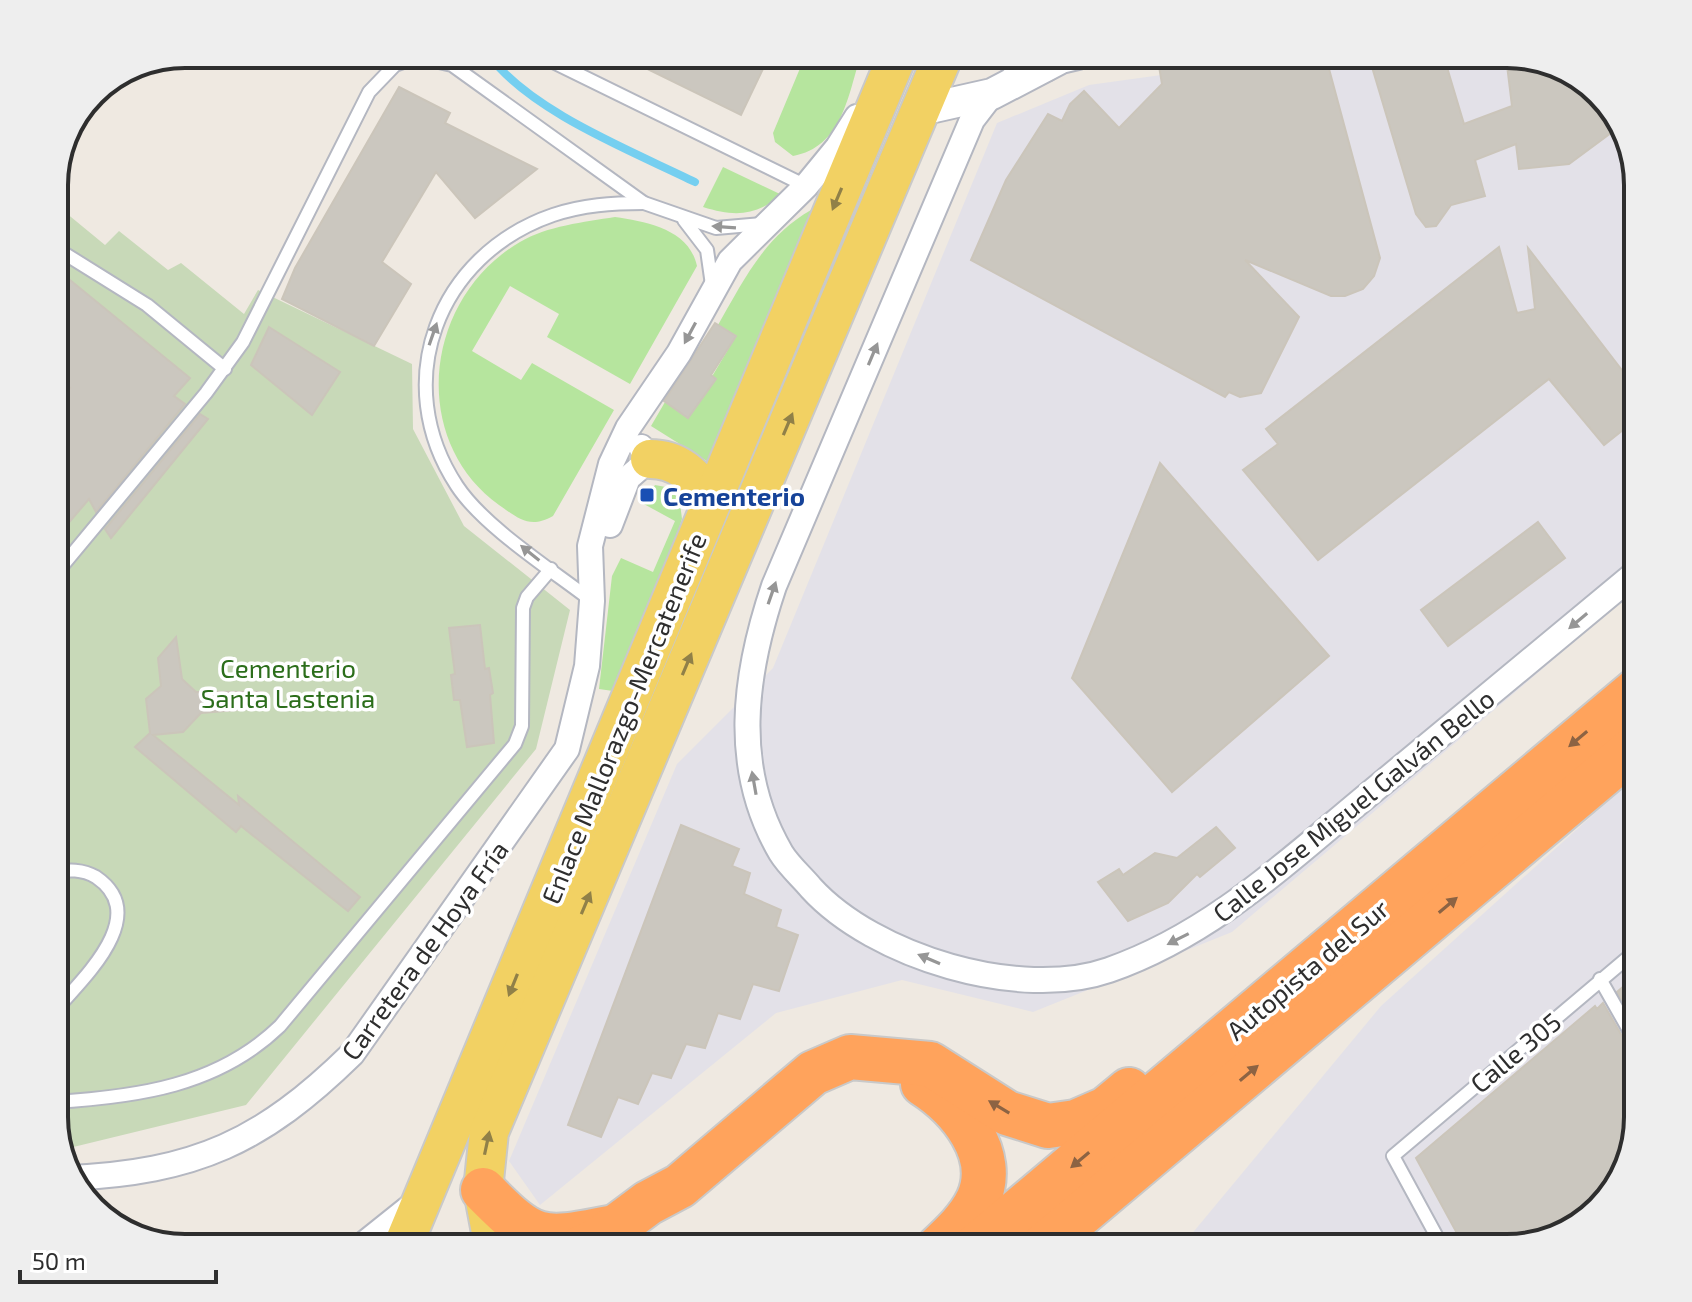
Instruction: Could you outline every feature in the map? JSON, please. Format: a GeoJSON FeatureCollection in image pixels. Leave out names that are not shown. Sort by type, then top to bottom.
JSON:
{"type":"FeatureCollection","features":[{"type":"Feature","properties":{"kind":"highway","name":"Autopista del Sur"},"geometry":{"type":"LineString","coordinates":[[991,1234],[1624,701]]}},
{"type":"Feature","properties":{"kind":"highway","name":"Autopista del Sur"},"geometry":{"type":"LineString","coordinates":[[1058,1234],[1624,757]]}},
{"type":"Feature","properties":{"kind":"highway"},"geometry":{"type":"LineString","coordinates":[[615,1234],[680,1186],[813,1073],[850,1057],[930,1064],[1007,1113],[1048,1126],[1076,1122],[1106,1109],[1154,1068],[1195,1064]]}},
{"type":"Feature","properties":{"kind":"highway"},"geometry":{"type":"LineString","coordinates":[[899,1061],[963,1118],[979,1149],[982,1172],[979,1198],[953,1234]]}},
{"type":"Feature","properties":{"kind":"highway"},"geometry":{"type":"LineString","coordinates":[[1091,1234],[1183,1155],[1190,1123]]}},
{"type":"Feature","properties":{"kind":"highway"},"geometry":{"type":"LineString","coordinates":[[483,1190],[516,1224],[535,1234]]}},
{"type":"Feature","properties":{"kind":"main road","name":"Enlace Mallorazgo-Mercatenerife"},"geometry":{"type":"LineString","coordinates":[[408,1234],[892,68]]}},
{"type":"Feature","properties":{"kind":"main road","name":"Enlace Mallorazgo-Mercatenerife"},"geometry":{"type":"LineString","coordinates":[[491,1234],[483,1190],[489,1132],[938,68]]}},
{"type":"Feature","properties":{"kind":"main road"},"geometry":{"type":"LineString","coordinates":[[650,459],[665,459],[687,469],[713,499]]}},
{"type":"Feature","properties":{"kind":"street"},"geometry":{"type":"LineString","coordinates":[[921,110],[992,94],[1043,68]]}},
{"type":"Feature","properties":{"kind":"street","name":"Calle Jose Miguel Galván Bello"},"geometry":{"type":"LineString","coordinates":[[992,94],[972,120],[774,586],[754,645],[746,724],[754,791],[782,855],[826,904],[880,939],[942,965],[1058,981],[1108,971],[1214,921],[1624,583]]}},
{"type":"Feature","properties":{"kind":"street","name":"Carretera de Hoya Fría"},"geometry":{"type":"LineString","coordinates":[[85,1177],[116,1176],[219,1152],[261,1130],[308,1097],[352,1054],[567,749],[587,666],[592,601],[590,546],[611,464],[628,428],[679,353],[730,261],[806,186],[838,147],[854,119],[878,101]]}},
{"type":"Feature","properties":{"kind":"street"},"geometry":{"type":"LineString","coordinates":[[628,428],[650,459]]}},
{"type":"Feature","properties":{"kind":"street","name":"Carretera de Hoya Fría"},"geometry":{"type":"LineString","coordinates":[[592,601],[614,508],[628,478],[650,459]]}},
{"type":"Feature","properties":{"kind":"street"},"geometry":{"type":"LineString","coordinates":[[376,1234],[428,1192]]}},
{"type":"Feature","properties":{"kind":"lane"},"geometry":{"type":"LineString","coordinates":[[68,559],[225,369],[269,295],[357,110],[392,68]]}},
{"type":"Feature","properties":{"kind":"lane"},"geometry":{"type":"LineString","coordinates":[[456,68],[644,203],[716,228],[768,223]]}},
{"type":"Feature","properties":{"kind":"lane"},"geometry":{"type":"LineString","coordinates":[[566,68],[806,186]]}},
{"type":"Feature","properties":{"kind":"lane"},"geometry":{"type":"LineString","coordinates":[[592,601],[477,511],[448,473],[437,449],[425,404],[428,349],[435,326],[460,283],[505,238],[538,221],[575,209],[602,203],[644,203]]}},
{"type":"Feature","properties":{"kind":"lane"},"geometry":{"type":"LineString","coordinates":[[681,217],[707,250],[712,294]]}},
{"type":"Feature","properties":{"kind":"lane"},"geometry":{"type":"LineString","coordinates":[[68,256],[147,305],[225,369]]}},
{"type":"Feature","properties":{"kind":"lane"},"geometry":{"type":"LineString","coordinates":[[68,1101],[136,1096],[208,1075],[252,1050],[280,1026],[515,744],[522,726],[523,608],[527,597],[551,569]]}},
{"type":"Feature","properties":{"kind":"lane"},"geometry":{"type":"LineString","coordinates":[[68,871],[92,875],[111,894],[117,910],[116,929],[108,947],[68,995]]}},
{"type":"Feature","properties":{"kind":"lane","name":"Calle 305"},"geometry":{"type":"LineString","coordinates":[[1435,1234],[1393,1156],[1624,960]]}},
{"type":"Feature","properties":{"kind":"lane"},"geometry":{"type":"LineString","coordinates":[[1600,979],[1624,1021]]}},
{"type":"Feature","properties":{"kind":"shaded area"},"geometry":{"type":"Polygon","coordinates":[[[1212,68],[1507,68],[1530,70],[1559,80],[1595,108],[1618,147],[1624,185],[1624,600],[1232,932],[1033,1012],[902,980],[776,1013],[540,1205],[509,1161],[677,764],[773,668],[997,123],[1089,85],[1212,68]]]}},
{"type":"Feature","properties":{"kind":"shaded area"},"geometry":{"type":"Polygon","coordinates":[[[1624,787],[1624,1117],[1618,1155],[1608,1176],[1590,1200],[1545,1228],[1507,1234],[1192,1234],[1381,1006],[1624,787]]]}},
{"type":"Feature","properties":{"kind":"green space"},"geometry":{"type":"Polygon","coordinates":[[[800,68],[857,68],[840,117],[833,131],[822,142],[809,151],[793,156],[775,142],[773,133],[800,68]]]}},
{"type":"Feature","properties":{"kind":"green space"},"geometry":{"type":"Polygon","coordinates":[[[723,167],[782,195],[763,207],[744,213],[703,207],[723,167]]]}},
{"type":"Feature","properties":{"kind":"green space"},"geometry":{"type":"Polygon","coordinates":[[[811,210],[814,214],[710,463],[651,426],[665,402],[688,417],[736,336],[718,325],[737,292],[768,246],[811,210]]]}},
{"type":"Feature","properties":{"kind":"green space","name":"Cementerio Santa Lastenia"},"geometry":{"type":"Polygon","coordinates":[[[68,215],[105,245],[119,231],[168,270],[181,263],[244,314],[258,290],[412,364],[413,429],[464,526],[570,610],[536,749],[246,1105],[72,1147],[68,1125],[68,215]]]}},
{"type":"Feature","properties":{"kind":"green space"},"geometry":{"type":"Polygon","coordinates":[[[615,217],[653,225],[676,236],[692,253],[697,266],[630,384],[547,337],[559,314],[510,286],[472,351],[521,380],[532,363],[614,410],[553,516],[538,522],[525,521],[499,505],[470,477],[450,444],[440,408],[439,370],[447,332],[463,297],[488,267],[520,242],[554,228],[615,217]]]}},
{"type":"Feature","properties":{"kind":"green space"},"geometry":{"type":"Polygon","coordinates":[[[655,485],[671,488],[680,503],[682,519],[670,556],[613,691],[599,689],[612,576],[621,558],[653,572],[675,521],[642,503],[655,485]]]}},
{"type":"Feature","properties":{"kind":"building"},"geometry":{"type":"Polygon","coordinates":[[[645,68],[763,68],[741,115],[645,68]]]}},
{"type":"Feature","properties":{"kind":"building"},"geometry":{"type":"Polygon","coordinates":[[[1159,68],[1329,68],[1380,258],[1374,276],[1363,289],[1345,296],[1331,296],[1245,260],[1299,317],[1261,393],[1240,397],[1229,392],[1225,397],[971,260],[1006,180],[1048,114],[1062,121],[1070,104],[1084,91],[1119,128],[1162,84],[1159,68]]]}},
{"type":"Feature","properties":{"kind":"building"},"geometry":{"type":"Polygon","coordinates":[[[1372,68],[1447,68],[1464,124],[1512,106],[1507,68],[1545,74],[1578,92],[1595,108],[1612,132],[1569,164],[1519,169],[1516,144],[1475,160],[1485,196],[1451,205],[1436,226],[1426,227],[1416,214],[1372,68]]]}},
{"type":"Feature","properties":{"kind":"building"},"geometry":{"type":"Polygon","coordinates":[[[399,87],[450,113],[445,123],[537,169],[475,218],[436,172],[382,262],[411,284],[374,346],[282,299],[295,268],[399,87]]]}},
{"type":"Feature","properties":{"kind":"building"},"geometry":{"type":"Polygon","coordinates":[[[1499,247],[1517,313],[1535,309],[1528,248],[1624,373],[1624,429],[1604,445],[1549,379],[1318,560],[1243,470],[1278,444],[1266,429],[1499,247]]]}},
{"type":"Feature","properties":{"kind":"building"},"geometry":{"type":"Polygon","coordinates":[[[68,278],[190,378],[174,396],[185,404],[96,512],[89,499],[68,524],[68,390],[68,278]]]}},
{"type":"Feature","properties":{"kind":"building"},"geometry":{"type":"Polygon","coordinates":[[[715,323],[736,336],[711,375],[716,379],[688,418],[664,401],[715,323]]]}},
{"type":"Feature","properties":{"kind":"building"},"geometry":{"type":"Polygon","coordinates":[[[269,327],[340,372],[312,415],[251,365],[269,327]]]}},
{"type":"Feature","properties":{"kind":"building"},"geometry":{"type":"Polygon","coordinates":[[[200,414],[208,419],[111,538],[105,529],[200,414]]]}},
{"type":"Feature","properties":{"kind":"building"},"geometry":{"type":"Polygon","coordinates":[[[1160,463],[1329,656],[1172,792],[1072,678],[1160,463]]]}},
{"type":"Feature","properties":{"kind":"building"},"geometry":{"type":"Polygon","coordinates":[[[1538,522],[1565,558],[1448,646],[1421,610],[1538,522]]]}},
{"type":"Feature","properties":{"kind":"building"},"geometry":{"type":"Polygon","coordinates":[[[480,625],[485,669],[489,668],[493,693],[490,695],[494,743],[467,747],[460,700],[454,700],[451,675],[455,674],[449,628],[480,625]]]}},
{"type":"Feature","properties":{"kind":"building"},"geometry":{"type":"Polygon","coordinates":[[[176,637],[182,679],[196,692],[262,692],[263,708],[201,713],[183,732],[153,735],[239,805],[238,796],[360,897],[348,911],[241,826],[236,832],[135,747],[150,733],[146,699],[161,686],[158,658],[176,637]]]}},
{"type":"Feature","properties":{"kind":"building"},"geometry":{"type":"Polygon","coordinates":[[[681,825],[739,849],[732,866],[750,873],[744,894],[781,910],[776,927],[798,935],[779,991],[753,984],[740,1019],[718,1013],[705,1048],[686,1044],[671,1078],[652,1073],[638,1104],[618,1097],[601,1137],[568,1125],[681,825]]]}},
{"type":"Feature","properties":{"kind":"building"},"geometry":{"type":"Polygon","coordinates":[[[1216,827],[1235,848],[1200,877],[1197,874],[1168,903],[1128,921],[1098,882],[1119,869],[1123,875],[1155,853],[1177,858],[1216,827]]]}},
{"type":"Feature","properties":{"kind":"building"},"geometry":{"type":"Polygon","coordinates":[[[1624,986],[1624,1004],[1617,992],[1624,986]]]}},
{"type":"Feature","properties":{"kind":"building"},"geometry":{"type":"Polygon","coordinates":[[[1603,1003],[1624,1040],[1622,1140],[1608,1176],[1578,1210],[1545,1228],[1507,1234],[1457,1234],[1416,1158],[1595,1006],[1597,1009],[1603,1003]]]}},
{"type":"Feature","properties":{"kind":"waterway"},"geometry":{"type":"LineString","coordinates":[[500,68],[529,94],[583,128],[695,182]]}},
{"type":"Feature","properties":{"kind":"place","name":"Cementerio"},"geometry":{"type":"Point","coordinates":[647,495]}}]}
